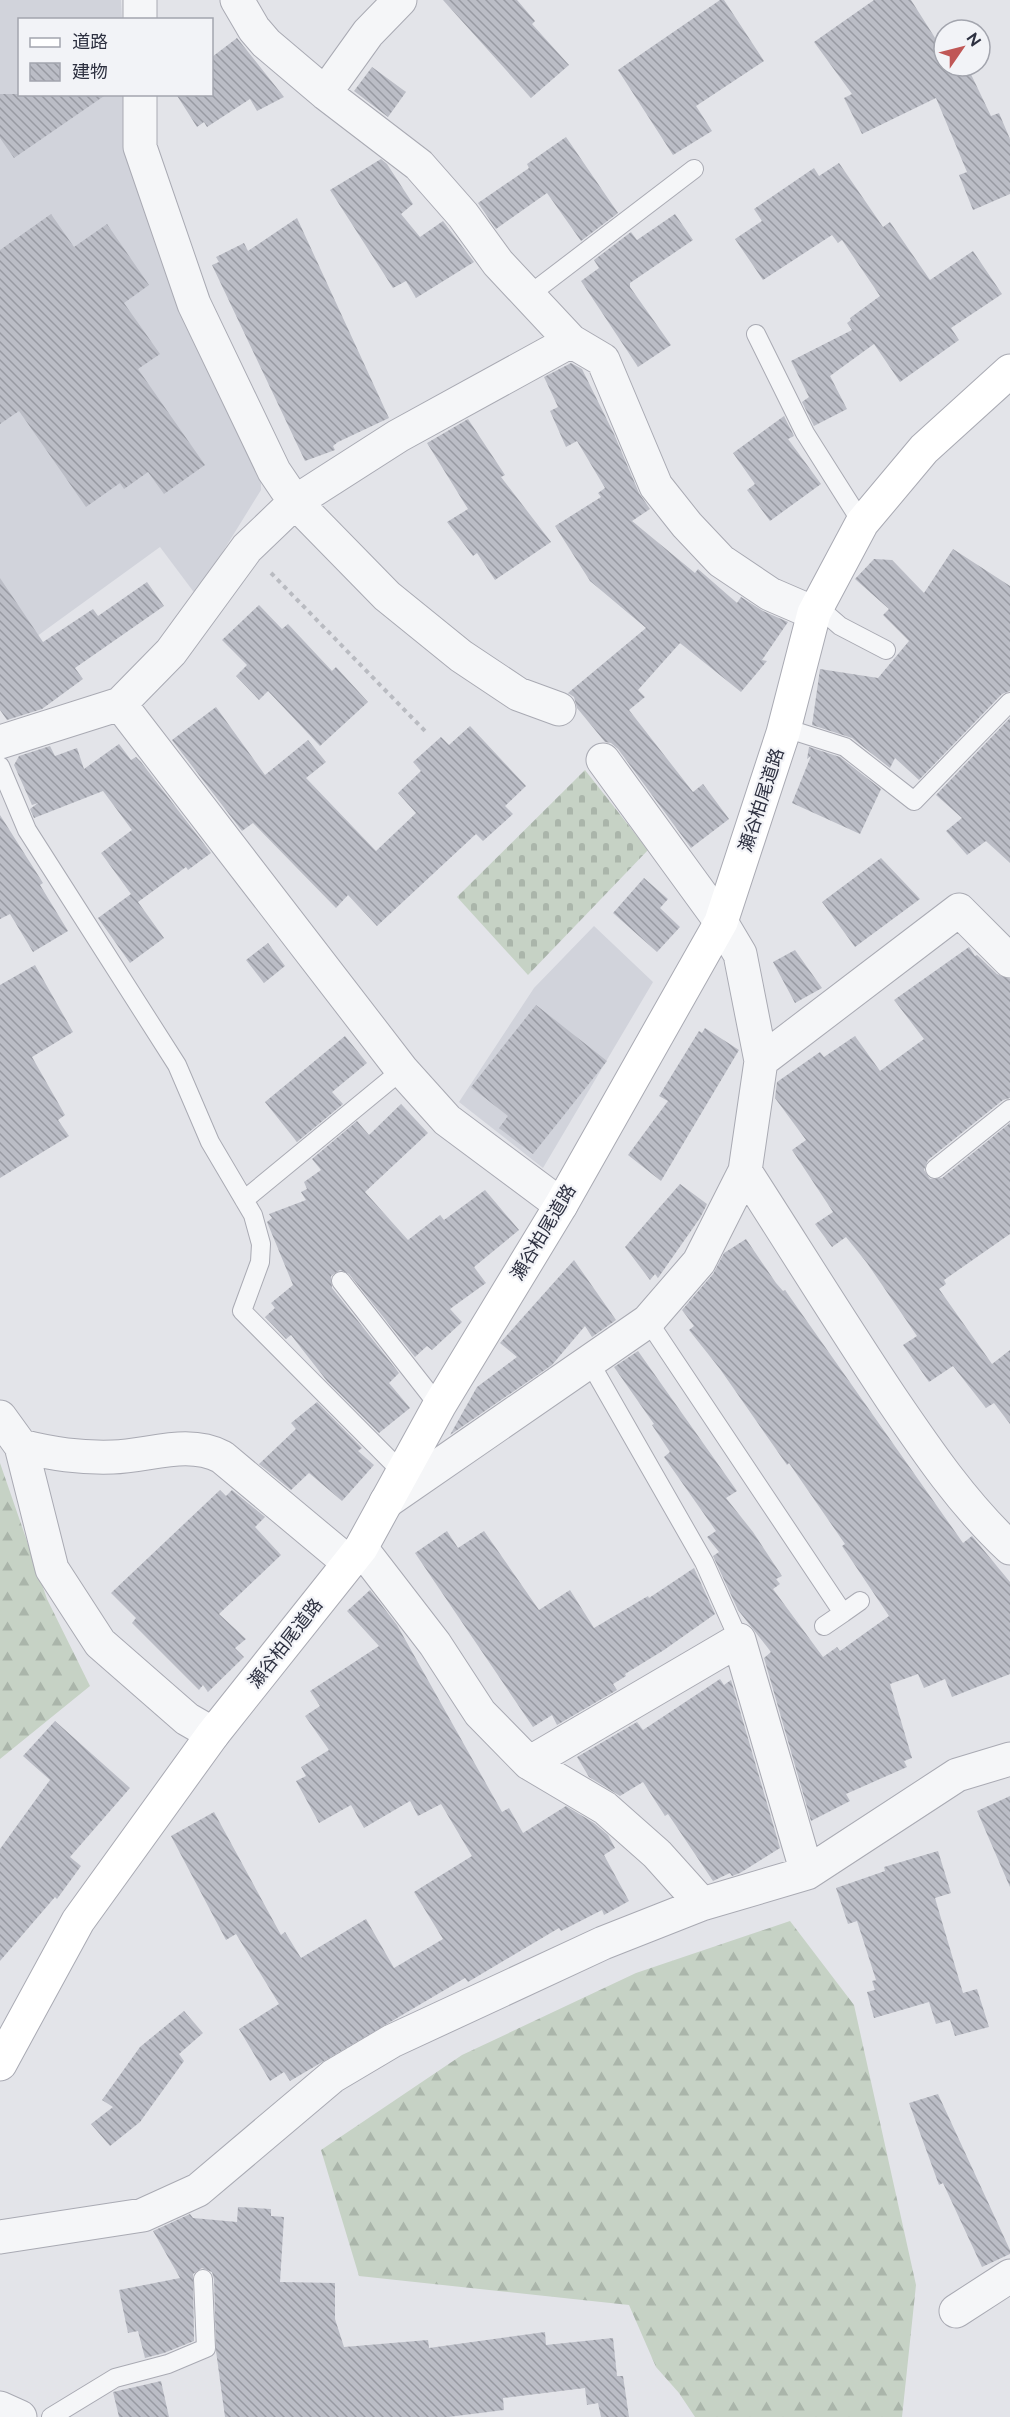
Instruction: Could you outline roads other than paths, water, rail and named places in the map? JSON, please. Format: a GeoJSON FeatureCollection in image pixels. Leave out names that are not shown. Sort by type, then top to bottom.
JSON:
{"type":"FeatureCollection","features":[{"type":"Feature","properties":{"kind":"main road","name":"瀬谷柏尾道路"},"geometry":{"type":"LineString","coordinates":[[0,2064],[78,1921],[213,1734],[355,1556],[439,1406],[561,1205],[721,922],[785,728],[815,610],[862,523],[924,449],[1010,370]]}},
{"type":"Feature","properties":{"kind":"street"},"geometry":{"type":"LineString","coordinates":[[140,0],[140,18]]}},
{"type":"Feature","properties":{"kind":"street"},"geometry":{"type":"LineString","coordinates":[[237,0],[254,29],[266,43],[325,93],[419,165],[463,215],[498,263],[571,341],[603,360],[656,486],[687,525],[721,561],[770,594],[815,610]]}},
{"type":"Feature","properties":{"kind":"street"},"geometry":{"type":"LineString","coordinates":[[325,93],[368,33],[400,0]]}},
{"type":"Feature","properties":{"kind":"street"},"geometry":{"type":"LineString","coordinates":[[140,96],[140,147],[194,304],[274,471],[295,502],[387,596],[461,656],[519,694],[559,709]]}},
{"type":"Feature","properties":{"kind":"street"},"geometry":{"type":"LineString","coordinates":[[0,742],[120,704],[171,652],[247,548],[295,502],[398,436],[571,341]]}},
{"type":"Feature","properties":{"kind":"street"},"geometry":{"type":"LineString","coordinates":[[120,704],[402,1070],[447,1120],[561,1205]]}},
{"type":"Feature","properties":{"kind":"street"},"geometry":{"type":"LineString","coordinates":[[386,1502],[648,1320],[699,1262],[745,1171],[761,1061],[740,954],[721,922],[603,760]]}},
{"type":"Feature","properties":{"kind":"street"},"geometry":{"type":"LineString","coordinates":[[761,1061],[959,910],[1010,961]]}},
{"type":"Feature","properties":{"kind":"street"},"geometry":{"type":"LineString","coordinates":[[745,1171],[862,1355],[941,1471],[985,1524],[1010,1548]]}},
{"type":"Feature","properties":{"kind":"street"},"geometry":{"type":"LineString","coordinates":[[0,1417],[21,1446],[52,1569],[100,1643],[187,1719],[213,1734]]}},
{"type":"Feature","properties":{"kind":"street"},"geometry":{"type":"LineString","coordinates":[[21,1446],[59,1456],[114,1457],[187,1448],[211,1451],[222,1457],[355,1556],[435,1644],[480,1713],[529,1763],[606,1808],[657,1854],[702,1904]]}},
{"type":"Feature","properties":{"kind":"street"},"geometry":{"type":"LineString","coordinates":[[529,1763],[739,1640],[807,1873]]}},
{"type":"Feature","properties":{"kind":"street"},"geometry":{"type":"LineString","coordinates":[[0,2237],[143,2215],[198,2190],[333,2076],[392,2041],[603,1943],[702,1904],[807,1873],[957,1775],[1010,1759]]}},
{"type":"Feature","properties":{"kind":"street"},"geometry":{"type":"LineString","coordinates":[[956,2311],[1010,2276]]}},
{"type":"Feature","properties":{"kind":"street"},"geometry":{"type":"LineString","coordinates":[[0,2409],[20,2417]]}},
{"type":"Feature","properties":{"kind":"lane"},"geometry":{"type":"LineString","coordinates":[[529,295],[694,169]]}},
{"type":"Feature","properties":{"kind":"lane"},"geometry":{"type":"LineString","coordinates":[[756,334],[805,433],[862,523]]}},
{"type":"Feature","properties":{"kind":"lane"},"geometry":{"type":"LineString","coordinates":[[815,610],[886,650]]}},
{"type":"Feature","properties":{"kind":"lane"},"geometry":{"type":"LineString","coordinates":[[785,728],[845,747],[914,801],[1010,702]]}},
{"type":"Feature","properties":{"kind":"lane"},"geometry":{"type":"LineString","coordinates":[[0,766],[27,830],[177,1065],[210,1142],[254,1215],[261,1244],[260,1262],[242,1311],[402,1472]]}},
{"type":"Feature","properties":{"kind":"lane"},"geometry":{"type":"LineString","coordinates":[[244,1200],[402,1070]]}},
{"type":"Feature","properties":{"kind":"lane"},"geometry":{"type":"LineString","coordinates":[[934,1168],[1010,1109]]}},
{"type":"Feature","properties":{"kind":"lane"},"geometry":{"type":"LineString","coordinates":[[341,1281],[439,1406]]}},
{"type":"Feature","properties":{"kind":"lane"},"geometry":{"type":"LineString","coordinates":[[648,1320],[843,1613]]}},
{"type":"Feature","properties":{"kind":"lane"},"geometry":{"type":"LineString","coordinates":[[589,1361],[704,1562],[739,1640]]}},
{"type":"Feature","properties":{"kind":"lane"},"geometry":{"type":"LineString","coordinates":[[825,1626],[860,1601]]}},
{"type":"Feature","properties":{"kind":"lane"},"geometry":{"type":"LineString","coordinates":[[51,2417],[115,2378],[168,2364],[206,2348],[203,2279]]}}]}
